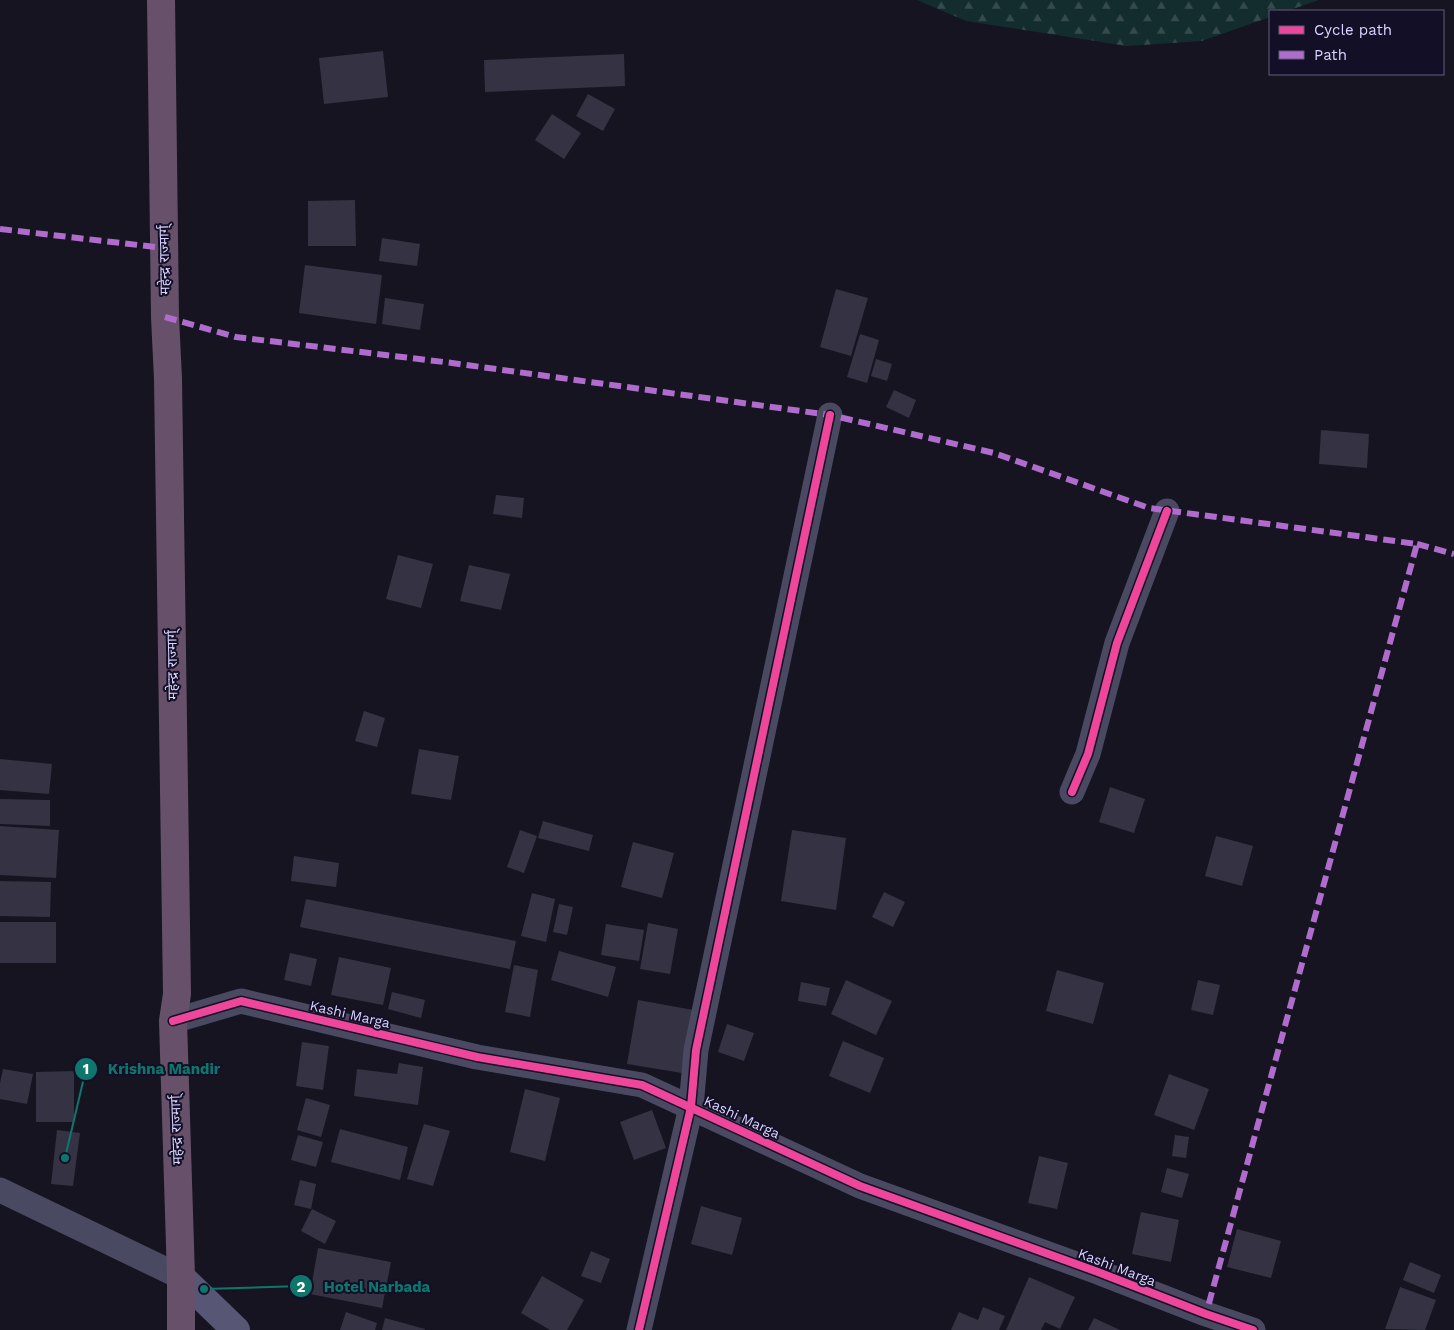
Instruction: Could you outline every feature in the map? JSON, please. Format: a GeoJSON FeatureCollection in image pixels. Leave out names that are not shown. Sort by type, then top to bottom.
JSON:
{"type":"FeatureCollection","features":[{"type":"Feature","properties":{"kind":"highway","name":"महेन्द्र राज्मार्ग्"},"geometry":{"type":"LineString","coordinates":[[161,0],[177,994],[173,1020],[182,1330]]}},
{"type":"Feature","properties":{"kind":"street"},"geometry":{"type":"LineString","coordinates":[[639,1330],[691,1107],[696,1050],[830,415]]}},
{"type":"Feature","properties":{"kind":"street"},"geometry":{"type":"LineString","coordinates":[[1072,792],[1088,754],[1118,643],[1167,511]]}},
{"type":"Feature","properties":{"kind":"street","name":"Kashi Marga"},"geometry":{"type":"LineString","coordinates":[[173,1020],[241,1001],[477,1057],[642,1085],[860,1186],[1253,1330]]}},
{"type":"Feature","properties":{"kind":"street"},"geometry":{"type":"LineString","coordinates":[[0,1190],[181,1278],[236,1330]]}},
{"type":"Feature","properties":{"kind":"green space"},"geometry":{"type":"Polygon","coordinates":[[[917,0],[1319,0],[1290,10],[1269,10],[1269,17],[1202,41],[1127,46],[966,21],[917,0]]]}},
{"type":"Feature","properties":{"kind":"building"},"geometry":{"type":"Polygon","coordinates":[[[383,51],[388,97],[324,104],[319,58],[383,51]]]}},
{"type":"Feature","properties":{"kind":"building"},"geometry":{"type":"Polygon","coordinates":[[[624,54],[625,86],[485,92],[484,60],[624,54]]]}},
{"type":"Feature","properties":{"kind":"building"},"geometry":{"type":"Polygon","coordinates":[[[588,94],[615,109],[603,131],[576,116],[588,94]]]}},
{"type":"Feature","properties":{"kind":"building"},"geometry":{"type":"Polygon","coordinates":[[[552,114],[581,133],[564,159],[535,140],[552,114]]]}},
{"type":"Feature","properties":{"kind":"building"},"geometry":{"type":"Polygon","coordinates":[[[355,200],[356,246],[308,246],[308,201],[355,200]]]}},
{"type":"Feature","properties":{"kind":"building"},"geometry":{"type":"Polygon","coordinates":[[[382,238],[420,244],[417,266],[379,261],[382,238]]]}},
{"type":"Feature","properties":{"kind":"building"},"geometry":{"type":"Polygon","coordinates":[[[305,265],[382,275],[376,324],[299,313],[305,265]]]}},
{"type":"Feature","properties":{"kind":"building"},"geometry":{"type":"Polygon","coordinates":[[[836,289],[868,298],[851,356],[820,347],[836,289]]]}},
{"type":"Feature","properties":{"kind":"building"},"geometry":{"type":"Polygon","coordinates":[[[385,298],[424,304],[420,330],[382,324],[385,298]]]}},
{"type":"Feature","properties":{"kind":"building"},"geometry":{"type":"Polygon","coordinates":[[[860,334],[879,340],[867,383],[847,377],[860,334]]]}},
{"type":"Feature","properties":{"kind":"building"},"geometry":{"type":"Polygon","coordinates":[[[876,359],[892,364],[887,381],[871,376],[876,359]]]}},
{"type":"Feature","properties":{"kind":"building"},"geometry":{"type":"Polygon","coordinates":[[[894,390],[916,400],[909,418],[886,407],[894,390]]]}},
{"type":"Feature","properties":{"kind":"building"},"geometry":{"type":"Polygon","coordinates":[[[1321,430],[1369,434],[1367,468],[1319,464],[1321,430]]]}},
{"type":"Feature","properties":{"kind":"building"},"geometry":{"type":"Polygon","coordinates":[[[496,495],[524,498],[522,518],[493,514],[496,495]]]}},
{"type":"Feature","properties":{"kind":"building"},"geometry":{"type":"Polygon","coordinates":[[[398,555],[433,564],[421,608],[386,599],[398,555]]]}},
{"type":"Feature","properties":{"kind":"building"},"geometry":{"type":"Polygon","coordinates":[[[469,565],[510,574],[501,610],[460,601],[469,565]]]}},
{"type":"Feature","properties":{"kind":"building"},"geometry":{"type":"Polygon","coordinates":[[[364,711],[385,718],[377,747],[355,741],[364,711]]]}},
{"type":"Feature","properties":{"kind":"building"},"geometry":{"type":"Polygon","coordinates":[[[419,749],[459,756],[451,800],[411,794],[419,749]]]}},
{"type":"Feature","properties":{"kind":"building"},"geometry":{"type":"Polygon","coordinates":[[[0,759],[52,764],[49,794],[0,790],[0,759]]]}},
{"type":"Feature","properties":{"kind":"building"},"geometry":{"type":"Polygon","coordinates":[[[1110,787],[1145,799],[1134,833],[1099,822],[1110,787]]]}},
{"type":"Feature","properties":{"kind":"building"},"geometry":{"type":"Polygon","coordinates":[[[0,799],[50,800],[50,826],[0,824],[0,799]]]}},
{"type":"Feature","properties":{"kind":"building"},"geometry":{"type":"Polygon","coordinates":[[[543,821],[593,835],[589,851],[538,838],[543,821]]]}},
{"type":"Feature","properties":{"kind":"building"},"geometry":{"type":"Polygon","coordinates":[[[0,826],[59,830],[56,878],[0,875],[0,826]]]}},
{"type":"Feature","properties":{"kind":"building"},"geometry":{"type":"Polygon","coordinates":[[[520,830],[537,836],[524,873],[507,867],[520,830]]]}},
{"type":"Feature","properties":{"kind":"building"},"geometry":{"type":"Polygon","coordinates":[[[792,830],[846,838],[836,910],[781,901],[792,830]]]}},
{"type":"Feature","properties":{"kind":"building"},"geometry":{"type":"Polygon","coordinates":[[[1216,836],[1253,846],[1242,886],[1205,876],[1216,836]]]}},
{"type":"Feature","properties":{"kind":"building"},"geometry":{"type":"Polygon","coordinates":[[[633,842],[674,853],[662,898],[621,887],[633,842]]]}},
{"type":"Feature","properties":{"kind":"building"},"geometry":{"type":"Polygon","coordinates":[[[294,856],[339,863],[336,887],[291,881],[294,856]]]}},
{"type":"Feature","properties":{"kind":"building"},"geometry":{"type":"Polygon","coordinates":[[[0,881],[51,882],[50,917],[0,916],[0,881]]]}},
{"type":"Feature","properties":{"kind":"building"},"geometry":{"type":"Polygon","coordinates":[[[884,892],[905,902],[893,927],[872,917],[884,892]]]}},
{"type":"Feature","properties":{"kind":"building"},"geometry":{"type":"Polygon","coordinates":[[[532,893],[555,899],[546,942],[521,936],[532,893]]]}},
{"type":"Feature","properties":{"kind":"building"},"geometry":{"type":"Polygon","coordinates":[[[306,899],[516,941],[510,969],[300,927],[306,899]]]}},
{"type":"Feature","properties":{"kind":"building"},"geometry":{"type":"Polygon","coordinates":[[[559,904],[573,907],[567,935],[553,932],[559,904]]]}},
{"type":"Feature","properties":{"kind":"building"},"geometry":{"type":"Polygon","coordinates":[[[0,922],[56,922],[56,963],[0,963],[0,922]]]}},
{"type":"Feature","properties":{"kind":"building"},"geometry":{"type":"Polygon","coordinates":[[[648,923],[678,929],[670,974],[640,969],[648,923]]]}},
{"type":"Feature","properties":{"kind":"building"},"geometry":{"type":"Polygon","coordinates":[[[606,924],[644,930],[639,961],[601,955],[606,924]]]}},
{"type":"Feature","properties":{"kind":"building"},"geometry":{"type":"Polygon","coordinates":[[[559,951],[616,967],[608,997],[551,980],[559,951]]]}},
{"type":"Feature","properties":{"kind":"building"},"geometry":{"type":"Polygon","coordinates":[[[290,953],[317,959],[311,986],[284,980],[290,953]]]}},
{"type":"Feature","properties":{"kind":"building"},"geometry":{"type":"Polygon","coordinates":[[[339,957],[391,968],[383,1005],[331,995],[339,957]]]}},
{"type":"Feature","properties":{"kind":"building"},"geometry":{"type":"Polygon","coordinates":[[[514,965],[538,970],[530,1017],[505,1012],[514,965]]]}},
{"type":"Feature","properties":{"kind":"building"},"geometry":{"type":"Polygon","coordinates":[[[1057,970],[1104,983],[1093,1024],[1046,1011],[1057,970]]]}},
{"type":"Feature","properties":{"kind":"building"},"geometry":{"type":"Polygon","coordinates":[[[846,980],[892,1001],[876,1035],[831,1014],[846,980]]]}},
{"type":"Feature","properties":{"kind":"building"},"geometry":{"type":"Polygon","coordinates":[[[1198,980],[1220,985],[1213,1015],[1191,1010],[1198,980]]]}},
{"type":"Feature","properties":{"kind":"building"},"geometry":{"type":"Polygon","coordinates":[[[801,982],[830,988],[826,1006],[798,1001],[801,982]]]}},
{"type":"Feature","properties":{"kind":"building"},"geometry":{"type":"Polygon","coordinates":[[[392,992],[425,1000],[421,1018],[388,1009],[392,992]]]}},
{"type":"Feature","properties":{"kind":"building"},"geometry":{"type":"Polygon","coordinates":[[[638,1000],[699,1011],[688,1074],[627,1064],[638,1000]]]}},
{"type":"Feature","properties":{"kind":"building"},"geometry":{"type":"Polygon","coordinates":[[[727,1024],[754,1033],[744,1061],[718,1052],[727,1024]]]}},
{"type":"Feature","properties":{"kind":"building"},"geometry":{"type":"Polygon","coordinates":[[[843,1041],[884,1058],[870,1093],[829,1076],[843,1041]]]}},
{"type":"Feature","properties":{"kind":"building"},"geometry":{"type":"Polygon","coordinates":[[[302,1042],[329,1046],[323,1090],[296,1086],[302,1042]]]}},
{"type":"Feature","properties":{"kind":"building"},"geometry":{"type":"Polygon","coordinates":[[[399,1063],[423,1067],[418,1105],[354,1096],[357,1069],[397,1074],[399,1063]]]}},
{"type":"Feature","properties":{"kind":"building"},"geometry":{"type":"Polygon","coordinates":[[[3,1069],[33,1074],[27,1104],[0,1099],[0,1083],[3,1069]]]}},
{"type":"Feature","properties":{"kind":"building"},"geometry":{"type":"Polygon","coordinates":[[[74,1071],[74,1122],[36,1122],[36,1072],[74,1071]]]}},
{"type":"Feature","properties":{"kind":"building"},"geometry":{"type":"Polygon","coordinates":[[[1169,1074],[1209,1089],[1194,1130],[1154,1115],[1169,1074]]]}},
{"type":"Feature","properties":{"kind":"building"},"geometry":{"type":"Polygon","coordinates":[[[525,1089],[560,1098],[545,1161],[510,1152],[525,1089]]]}},
{"type":"Feature","properties":{"kind":"building"},"geometry":{"type":"Polygon","coordinates":[[[306,1098],[330,1105],[321,1137],[297,1130],[306,1098]]]}},
{"type":"Feature","properties":{"kind":"building"},"geometry":{"type":"Polygon","coordinates":[[[652,1110],[666,1148],[634,1160],[620,1122],[652,1110]]]}},
{"type":"Feature","properties":{"kind":"building"},"geometry":{"type":"Polygon","coordinates":[[[424,1124],[450,1131],[433,1186],[407,1179],[424,1124]]]}},
{"type":"Feature","properties":{"kind":"building"},"geometry":{"type":"Polygon","coordinates":[[[340,1129],[408,1147],[400,1180],[331,1162],[340,1129]]]}},
{"type":"Feature","properties":{"kind":"building"},"geometry":{"type":"Polygon","coordinates":[[[57,1130],[80,1133],[73,1186],[51,1184],[57,1130]]]}},
{"type":"Feature","properties":{"kind":"building"},"geometry":{"type":"Polygon","coordinates":[[[298,1135],[323,1142],[316,1167],[291,1160],[298,1135]]]}},
{"type":"Feature","properties":{"kind":"building"},"geometry":{"type":"Polygon","coordinates":[[[1175,1135],[1189,1137],[1186,1158],[1172,1156],[1175,1135]]]}},
{"type":"Feature","properties":{"kind":"building"},"geometry":{"type":"Polygon","coordinates":[[[1039,1156],[1068,1163],[1057,1209],[1028,1203],[1039,1156]]]}},
{"type":"Feature","properties":{"kind":"building"},"geometry":{"type":"Polygon","coordinates":[[[1167,1168],[1189,1174],[1182,1198],[1161,1192],[1167,1168]]]}},
{"type":"Feature","properties":{"kind":"building"},"geometry":{"type":"Polygon","coordinates":[[[300,1180],[316,1184],[311,1209],[294,1205],[300,1180]]]}},
{"type":"Feature","properties":{"kind":"building"},"geometry":{"type":"Polygon","coordinates":[[[701,1206],[742,1218],[732,1255],[691,1244],[701,1206]]]}},
{"type":"Feature","properties":{"kind":"building"},"geometry":{"type":"Polygon","coordinates":[[[312,1209],[336,1221],[325,1244],[301,1231],[312,1209]]]}},
{"type":"Feature","properties":{"kind":"building"},"geometry":{"type":"Polygon","coordinates":[[[1141,1212],[1179,1220],[1171,1262],[1132,1254],[1141,1212]]]}},
{"type":"Feature","properties":{"kind":"building"},"geometry":{"type":"Polygon","coordinates":[[[1237,1229],[1281,1241],[1271,1278],[1227,1267],[1237,1229]]]}},
{"type":"Feature","properties":{"kind":"building"},"geometry":{"type":"Polygon","coordinates":[[[318,1248],[391,1262],[382,1308],[310,1294],[318,1248]]]}},
{"type":"Feature","properties":{"kind":"building"},"geometry":{"type":"Polygon","coordinates":[[[591,1251],[610,1259],[601,1283],[581,1276],[591,1251]]]}},
{"type":"Feature","properties":{"kind":"building"},"geometry":{"type":"Polygon","coordinates":[[[1410,1262],[1441,1275],[1434,1293],[1403,1280],[1410,1262]]]}},
{"type":"Feature","properties":{"kind":"building"},"geometry":{"type":"Polygon","coordinates":[[[542,1276],[584,1300],[567,1330],[550,1330],[521,1313],[542,1276]]]}},
{"type":"Feature","properties":{"kind":"building"},"geometry":{"type":"Polygon","coordinates":[[[1029,1277],[1075,1297],[1060,1329],[1045,1322],[1041,1330],[1006,1330],[1029,1277]]]}},
{"type":"Feature","properties":{"kind":"building"},"geometry":{"type":"Polygon","coordinates":[[[1400,1287],[1436,1300],[1425,1330],[1385,1329],[1400,1287]]]}},
{"type":"Feature","properties":{"kind":"building"},"geometry":{"type":"Polygon","coordinates":[[[983,1307],[1005,1316],[999,1330],[951,1330],[959,1312],[978,1320],[983,1307]]]}},
{"type":"Feature","properties":{"kind":"building"},"geometry":{"type":"Polygon","coordinates":[[[346,1312],[377,1323],[375,1330],[340,1330],[346,1312]]]}},
{"type":"Feature","properties":{"kind":"building"},"geometry":{"type":"Polygon","coordinates":[[[385,1318],[425,1329],[425,1330],[382,1330],[385,1318]]]}},
{"type":"Feature","properties":{"kind":"building"},"geometry":{"type":"Polygon","coordinates":[[[1094,1318],[1120,1330],[1088,1330],[1094,1318]]]}},
{"type":"Feature","properties":{"kind":"marked path"},"geometry":{"type":"LineString","coordinates":[[0,229],[164,248]]}},
{"type":"Feature","properties":{"kind":"marked path"},"geometry":{"type":"LineString","coordinates":[[165,317],[236,337],[452,363],[830,415],[994,453],[1149,508],[1417,544],[1206,1314]]}},
{"type":"Feature","properties":{"kind":"marked path"},"geometry":{"type":"LineString","coordinates":[[1417,544],[1454,554]]}},
{"type":"Feature","properties":{"kind":"cycle path"},"geometry":{"type":"LineString","coordinates":[[639,1330],[691,1107],[696,1050],[830,415]]}},
{"type":"Feature","properties":{"kind":"cycle path"},"geometry":{"type":"LineString","coordinates":[[1072,792],[1088,754],[1117,643],[1167,511]]}},
{"type":"Feature","properties":{"kind":"cycle path"},"geometry":{"type":"LineString","coordinates":[[173,1021],[241,1001],[477,1057],[642,1085],[860,1186],[1253,1330]]}},
{"type":"Feature","properties":{"kind":"place","name":"Krishna Mandir"},"geometry":{"type":"Point","coordinates":[65,1158]}},
{"type":"Feature","properties":{"kind":"place","name":"Hotel Narbada"},"geometry":{"type":"Point","coordinates":[204,1289]}}]}
